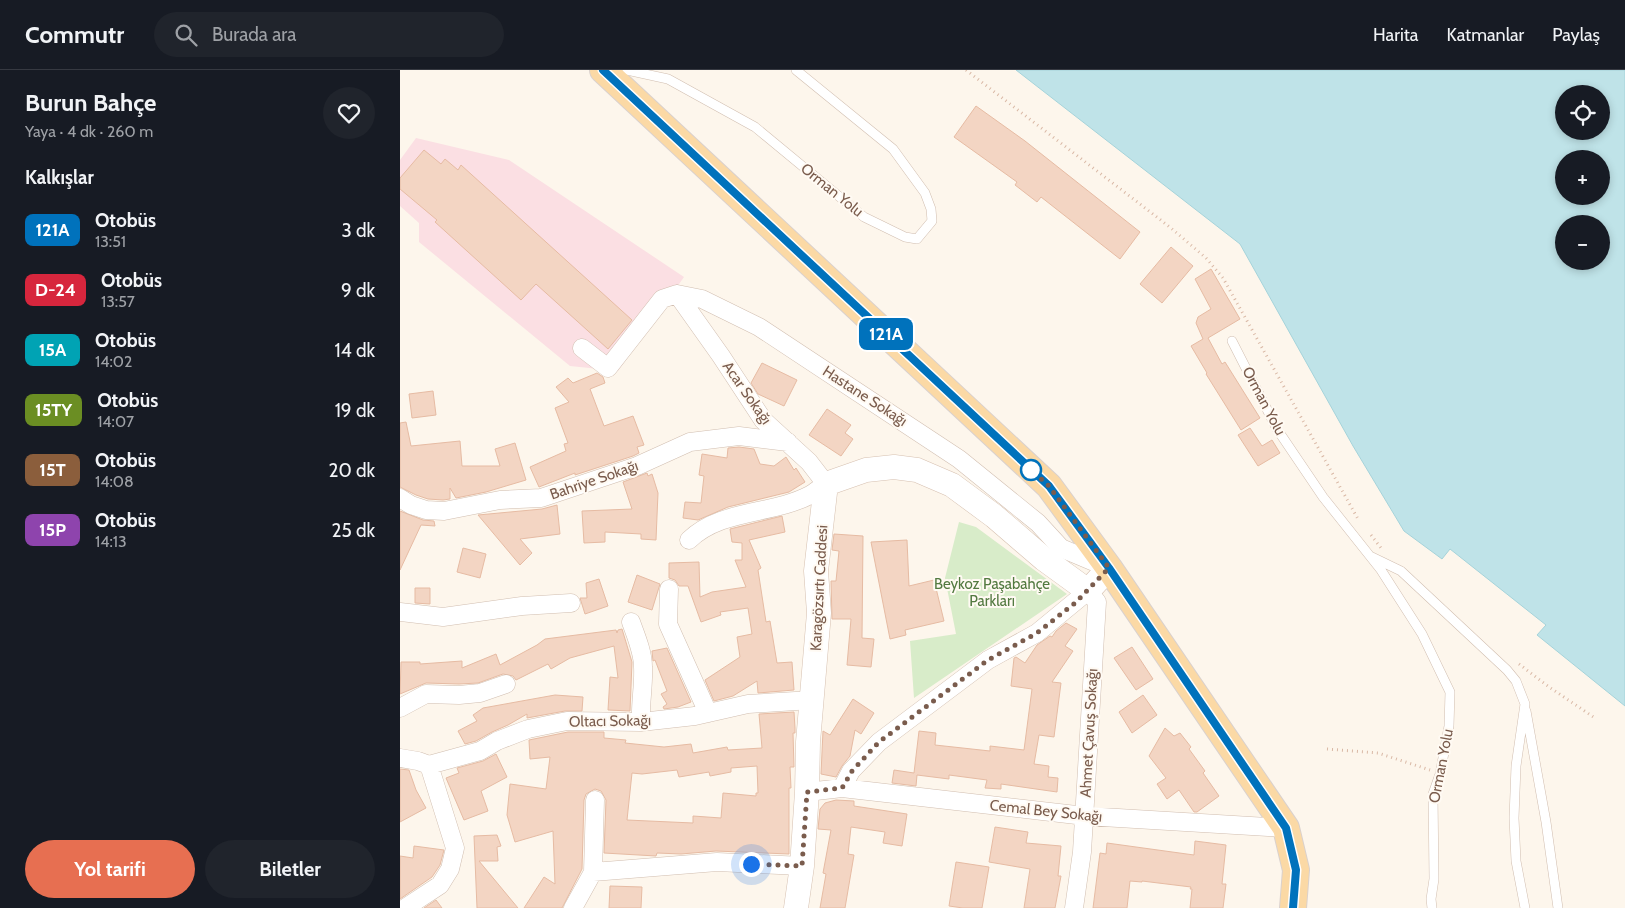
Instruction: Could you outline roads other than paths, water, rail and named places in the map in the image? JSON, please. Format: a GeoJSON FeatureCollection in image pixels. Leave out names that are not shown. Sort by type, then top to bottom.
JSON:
{"type":"FeatureCollection","features":[{"type":"Feature","properties":{"kind":"main road"},"geometry":{"type":"LineString","coordinates":[[603,70],[1049,486],[1109,568],[1286,828],[1296,870],[1293,908]]}},
{"type":"Feature","properties":{"kind":"street"},"geometry":{"type":"LineString","coordinates":[[582,348],[608,368],[662,299],[677,294]]}},
{"type":"Feature","properties":{"kind":"street","name":"Acar Sokağı"},"geometry":{"type":"LineString","coordinates":[[677,294],[763,420],[809,462],[826,484]]}},
{"type":"Feature","properties":{"kind":"street","name":"Hastane Sokağı"},"geometry":{"type":"LineString","coordinates":[[677,294],[702,299],[759,327],[959,459],[1038,523],[1061,548],[1109,568]]}},
{"type":"Feature","properties":{"kind":"street","name":"Bahriye Sokağı"},"geometry":{"type":"LineString","coordinates":[[400,498],[411,505],[426,510],[444,511],[500,500],[541,498],[637,466],[690,442],[739,436],[788,442]]}},
{"type":"Feature","properties":{"kind":"street"},"geometry":{"type":"LineString","coordinates":[[689,540],[718,522],[782,505],[809,495],[826,484],[866,470],[894,467],[917,470],[952,485],[994,516],[1044,559],[1088,591]]}},
{"type":"Feature","properties":{"kind":"street","name":"Karagözsırtı Caddesi"},"geometry":{"type":"LineString","coordinates":[[796,908],[802,866],[808,742],[820,614],[816,571],[826,484]]}},
{"type":"Feature","properties":{"kind":"street"},"geometry":{"type":"LineString","coordinates":[[1038,523],[1078,526]]}},
{"type":"Feature","properties":{"kind":"street"},"geometry":{"type":"LineString","coordinates":[[842,788],[852,771],[879,742],[988,660],[1037,633],[1088,591],[1109,568]]}},
{"type":"Feature","properties":{"kind":"street"},"geometry":{"type":"LineString","coordinates":[[669,589],[668,624],[708,713]]}},
{"type":"Feature","properties":{"kind":"street","name":"Ahmet Çavuş Sokağı"},"geometry":{"type":"LineString","coordinates":[[1074,908],[1085,816],[1097,602],[1088,591]]}},
{"type":"Feature","properties":{"kind":"street"},"geometry":{"type":"LineString","coordinates":[[400,612],[443,617],[522,606],[571,603]]}},
{"type":"Feature","properties":{"kind":"street"},"geometry":{"type":"LineString","coordinates":[[630,622],[640,648],[644,666],[641,722]]}},
{"type":"Feature","properties":{"kind":"street"},"geometry":{"type":"LineString","coordinates":[[400,708],[426,694],[459,695],[480,693],[506,684]]}},
{"type":"Feature","properties":{"kind":"street","name":"Oltacı Sokağı"},"geometry":{"type":"LineString","coordinates":[[400,758],[429,765],[480,751],[497,741],[528,729],[567,721],[641,722],[673,719],[748,704],[812,700]]}},
{"type":"Feature","properties":{"kind":"street"},"geometry":{"type":"LineString","coordinates":[[405,908],[440,885],[450,869],[454,848],[429,765]]}},
{"type":"Feature","properties":{"kind":"street","name":"Cemal Bey Sokağı"},"geometry":{"type":"LineString","coordinates":[[807,792],[842,788],[1085,816],[1286,828]]}},
{"type":"Feature","properties":{"kind":"street"},"geometry":{"type":"LineString","coordinates":[[573,908],[593,872],[595,800]]}},
{"type":"Feature","properties":{"kind":"street"},"geometry":{"type":"LineString","coordinates":[[593,872],[716,862],[802,866]]}},
{"type":"Feature","properties":{"kind":"lane","name":"Orman Yolu"},"geometry":{"type":"LineString","coordinates":[[626,70],[668,79],[755,127],[864,218],[904,238],[917,239],[932,222],[931,209],[925,193],[893,149],[796,70]]}},
{"type":"Feature","properties":{"kind":"lane","name":"Orman Yolu"},"geometry":{"type":"LineString","coordinates":[[1232,341],[1278,430],[1323,497],[1380,570],[1422,634],[1450,692],[1449,726],[1440,774],[1432,794],[1434,880],[1431,899],[1432,908]]}},
{"type":"Feature","properties":{"kind":"lane","name":"Orman Yolu"},"geometry":{"type":"LineString","coordinates":[[1370,556],[1401,571],[1507,670],[1516,681],[1525,704],[1546,822],[1558,908]]}},
{"type":"Feature","properties":{"kind":"lane","name":"Orman Yolu"},"geometry":{"type":"LineString","coordinates":[[1525,704],[1516,766],[1514,818],[1516,861],[1525,908]]}},
{"type":"Feature","properties":{"kind":"water"},"geometry":{"type":"Polygon","coordinates":[[[1016,70],[1625,70],[1625,706],[1537,635],[1546,625],[1450,549],[1442,559],[1404,531],[1353,446],[1240,244],[1016,70]]]}},
{"type":"Feature","properties":{"kind":"park label","name":"Beykoz Paşabahçe Parkları"},"geometry":{"type":"Point","coordinates":[992,592]}}]}
